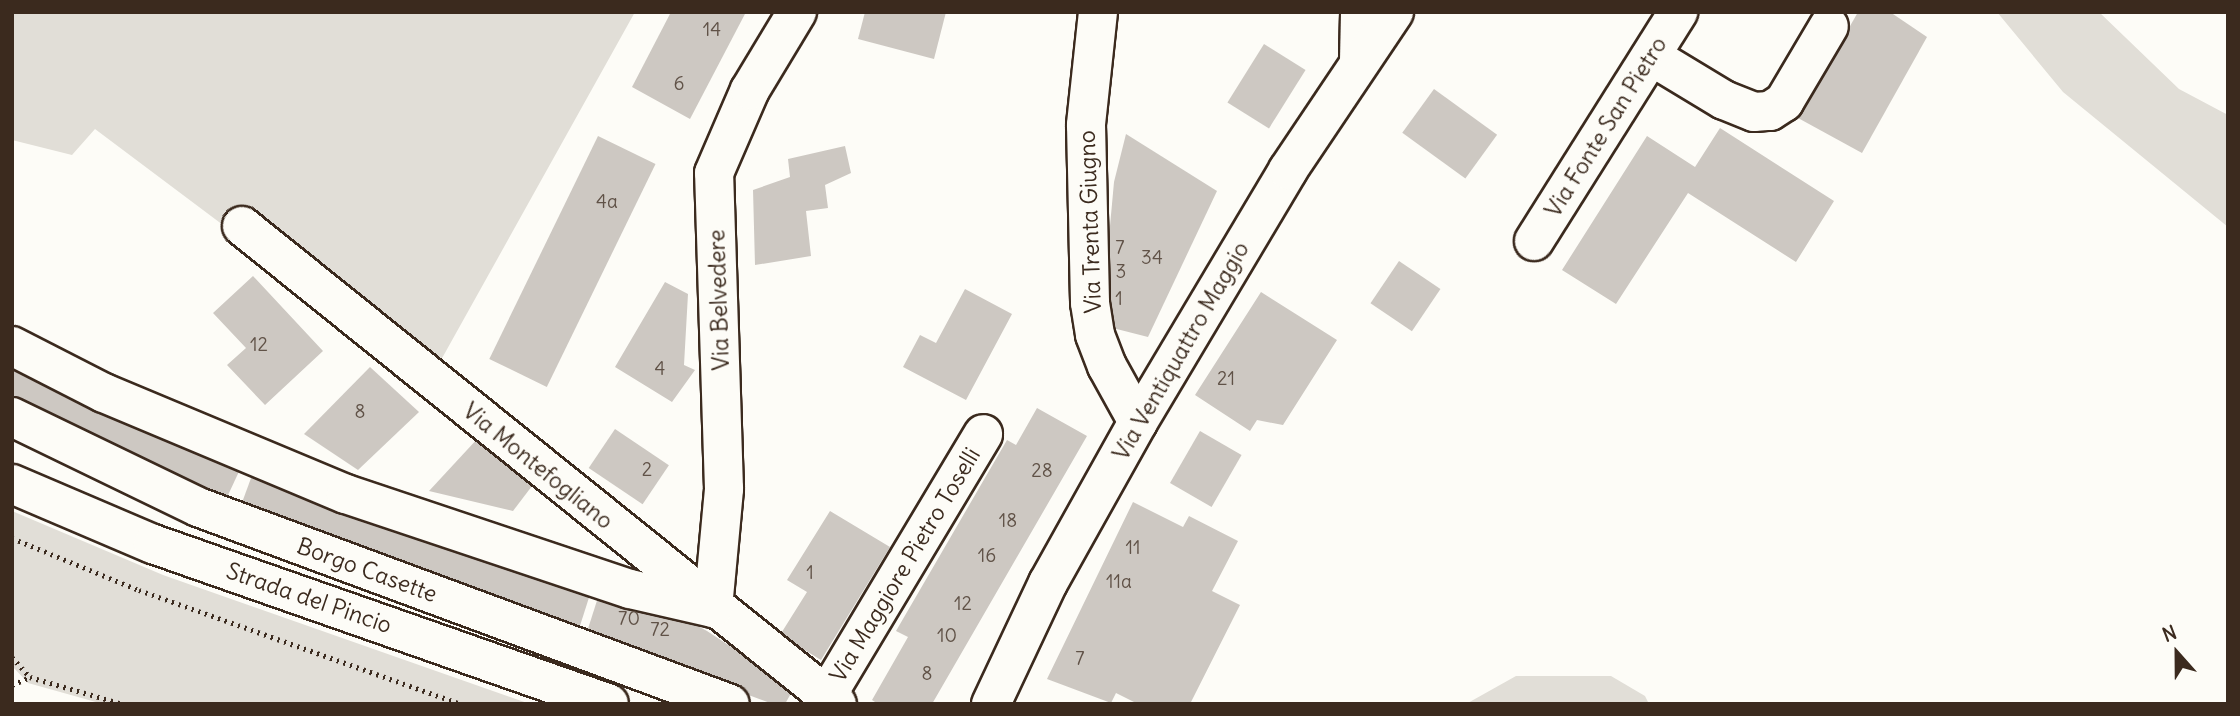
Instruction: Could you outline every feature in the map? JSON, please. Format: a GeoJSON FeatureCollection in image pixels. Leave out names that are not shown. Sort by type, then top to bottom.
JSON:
{"type":"FeatureCollection","features":[{"type":"Feature","properties":{"kind":"street","name":"Via Belvedere"},"geometry":{"type":"LineString","coordinates":[[713,608],[723,489],[714,173],[750,90],[797,12]]}},
{"type":"Feature","properties":{"kind":"street","name":"Via Trenta Giugno"},"geometry":{"type":"LineString","coordinates":[[1098,12],[1086,125],[1090,303],[1095,335],[1107,366],[1139,422]]}},
{"type":"Feature","properties":{"kind":"street"},"geometry":{"type":"LineString","coordinates":[[1359,61],[1360,12]]}},
{"type":"Feature","properties":{"kind":"street","name":"Via Ventiquattro Maggio"},"geometry":{"type":"LineString","coordinates":[[991,704],[1048,583],[1139,422],[1287,170],[1394,12]]}},
{"type":"Feature","properties":{"kind":"street","name":"Via Fonte San Pietro"},"geometry":{"type":"LineString","coordinates":[[1534,241],[1678,12]]}},
{"type":"Feature","properties":{"kind":"street"},"geometry":{"type":"LineString","coordinates":[[1651,56],[1724,100],[1754,112],[1770,111],[1784,102],[1829,26]]}},
{"type":"Feature","properties":{"kind":"street","name":"Via Montefogliano"},"geometry":{"type":"LineString","coordinates":[[242,226],[713,608],[832,699]]}},
{"type":"Feature","properties":{"kind":"street"},"geometry":{"type":"LineString","coordinates":[[12,346],[104,393],[346,494],[630,589],[713,608]]}},
{"type":"Feature","properties":{"kind":"street","name":"Borgo Casette"},"geometry":{"type":"LineString","coordinates":[[12,417],[198,507],[730,704]]}},
{"type":"Feature","properties":{"kind":"street","name":"Via Maggiore Pietro Toselli"},"geometry":{"type":"LineString","coordinates":[[832,699],[983,434]]}},
{"type":"Feature","properties":{"kind":"street","name":"Strada del Pincio"},"geometry":{"type":"LineString","coordinates":[[12,484],[153,544],[610,704]]}},
{"type":"Feature","properties":{"kind":"path"},"geometry":{"type":"LineString","coordinates":[[12,538],[139,590],[461,704]]}},
{"type":"Feature","properties":{"kind":"path"},"geometry":{"type":"LineString","coordinates":[[12,657],[30,677],[123,704]]}},
{"type":"Feature","properties":{"kind":"path"},"geometry":{"type":"LineString","coordinates":[[12,685],[30,677]]}},
{"type":"Feature","properties":{"kind":"shaded area"},"geometry":{"type":"Polygon","coordinates":[[[12,12],[635,12],[436,369],[235,234],[95,129],[72,155],[12,140],[12,12]]]}},
{"type":"Feature","properties":{"kind":"shaded area"},"geometry":{"type":"Polygon","coordinates":[[[1997,12],[2099,12],[2179,89],[2228,115],[2228,227],[2063,92],[1997,12]]]}},
{"type":"Feature","properties":{"kind":"shaded area"},"geometry":{"type":"Polygon","coordinates":[[[12,511],[163,575],[530,704],[103,704],[28,683],[12,666],[12,511]]]}},
{"type":"Feature","properties":{"kind":"shaded area"},"geometry":{"type":"Polygon","coordinates":[[[1516,676],[1611,676],[1645,696],[1649,704],[1466,704],[1516,676]]]}},
{"type":"Feature","properties":{"kind":"building"},"geometry":{"type":"Polygon","coordinates":[[[671,12],[746,12],[690,119],[632,87],[671,12]]]}},
{"type":"Feature","properties":{"kind":"building"},"geometry":{"type":"Polygon","coordinates":[[[865,12],[946,12],[934,59],[858,39],[865,12]]]}},
{"type":"Feature","properties":{"kind":"building"},"geometry":{"type":"Polygon","coordinates":[[[1858,12],[1890,12],[1927,37],[1862,153],[1798,118],[1858,12]]]}},
{"type":"Feature","properties":{"kind":"building"},"geometry":{"type":"Polygon","coordinates":[[[1264,44],[1306,70],[1269,128],[1227,103],[1264,44]]]}},
{"type":"Feature","properties":{"kind":"building"},"geometry":{"type":"Polygon","coordinates":[[[1434,89],[1497,135],[1465,179],[1402,133],[1434,89]]]}},
{"type":"Feature","properties":{"kind":"building"},"geometry":{"type":"Polygon","coordinates":[[[1720,128],[1834,201],[1796,262],[1688,193],[1616,304],[1562,270],[1647,136],[1695,167],[1720,128]]]}},
{"type":"Feature","properties":{"kind":"building"},"geometry":{"type":"Polygon","coordinates":[[[1126,134],[1217,191],[1148,337],[1101,325],[1114,182],[1126,134]]]}},
{"type":"Feature","properties":{"kind":"building"},"geometry":{"type":"Polygon","coordinates":[[[598,136],[656,164],[547,387],[489,359],[598,136]]]}},
{"type":"Feature","properties":{"kind":"building"},"geometry":{"type":"Polygon","coordinates":[[[845,146],[851,173],[825,185],[828,208],[806,211],[811,256],[755,265],[753,190],[790,177],[788,159],[845,146]]]}},
{"type":"Feature","properties":{"kind":"building"},"geometry":{"type":"Polygon","coordinates":[[[1399,261],[1440,289],[1412,331],[1370,303],[1399,261]]]}},
{"type":"Feature","properties":{"kind":"building"},"geometry":{"type":"Polygon","coordinates":[[[253,276],[323,351],[265,405],[227,365],[246,348],[213,313],[253,276]]]}},
{"type":"Feature","properties":{"kind":"building"},"geometry":{"type":"Polygon","coordinates":[[[665,282],[688,294],[684,365],[695,370],[672,402],[615,367],[665,282]]]}},
{"type":"Feature","properties":{"kind":"building"},"geometry":{"type":"Polygon","coordinates":[[[965,289],[1012,314],[966,400],[903,367],[920,335],[936,343],[965,289]]]}},
{"type":"Feature","properties":{"kind":"building"},"geometry":{"type":"Polygon","coordinates":[[[1261,292],[1337,340],[1283,425],[1257,420],[1250,431],[1195,395],[1261,292]]]}},
{"type":"Feature","properties":{"kind":"building"},"geometry":{"type":"Polygon","coordinates":[[[12,355],[243,463],[223,506],[12,408],[12,355]]]}},
{"type":"Feature","properties":{"kind":"building"},"geometry":{"type":"Polygon","coordinates":[[[370,367],[419,412],[358,470],[304,434],[370,367]]]}},
{"type":"Feature","properties":{"kind":"building"},"geometry":{"type":"Polygon","coordinates":[[[1037,408],[1087,436],[932,704],[878,704],[872,700],[908,637],[896,631],[1007,440],[1016,445],[1037,408]]]}},
{"type":"Feature","properties":{"kind":"building"},"geometry":{"type":"Polygon","coordinates":[[[615,429],[669,465],[643,504],[589,468],[615,429]]]}},
{"type":"Feature","properties":{"kind":"building"},"geometry":{"type":"Polygon","coordinates":[[[1200,431],[1242,455],[1212,507],[1170,483],[1200,431]]]}},
{"type":"Feature","properties":{"kind":"building"},"geometry":{"type":"Polygon","coordinates":[[[479,437],[532,486],[513,511],[429,491],[479,437]]]}},
{"type":"Feature","properties":{"kind":"building"},"geometry":{"type":"Polygon","coordinates":[[[254,470],[593,585],[578,632],[240,508],[254,470]]]}},
{"type":"Feature","properties":{"kind":"building"},"geometry":{"type":"Polygon","coordinates":[[[1133,502],[1183,527],[1189,516],[1238,541],[1212,591],[1240,605],[1190,704],[1138,704],[1116,693],[1111,703],[1047,679],[1133,502]]]}},
{"type":"Feature","properties":{"kind":"building"},"geometry":{"type":"Polygon","coordinates":[[[830,511],[890,547],[821,660],[780,635],[807,592],[787,580],[830,511]]]}},
{"type":"Feature","properties":{"kind":"building"},"geometry":{"type":"Polygon","coordinates":[[[601,588],[661,606],[707,631],[794,688],[785,704],[773,704],[586,635],[601,588]]]}}]}
